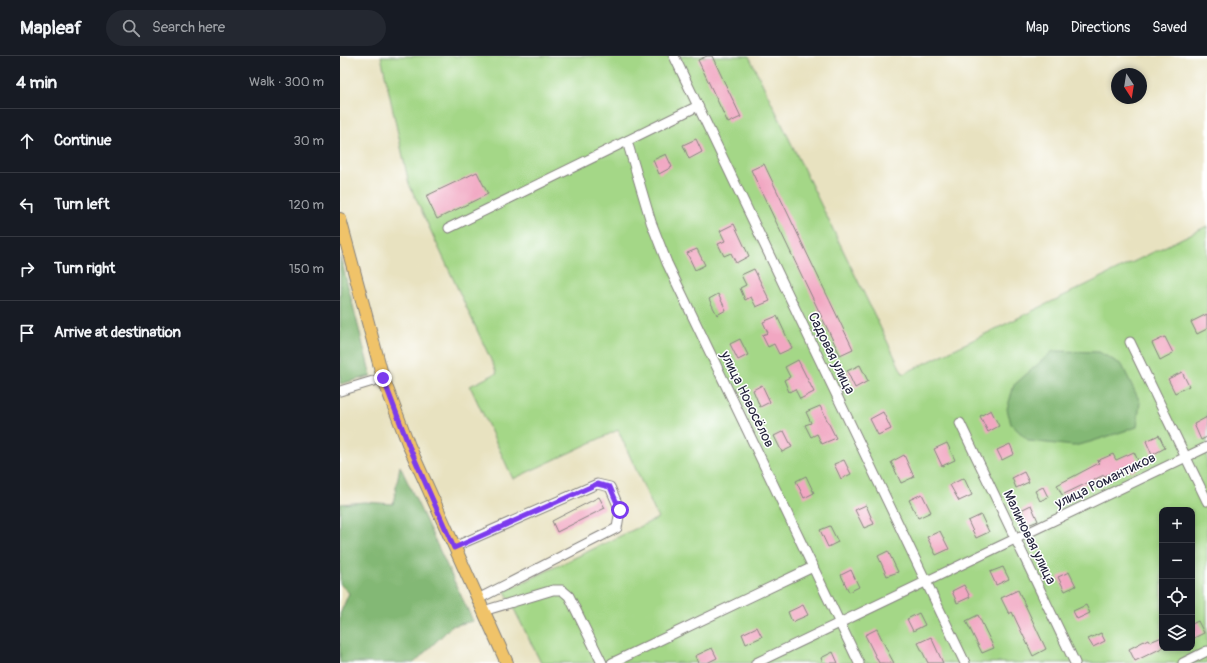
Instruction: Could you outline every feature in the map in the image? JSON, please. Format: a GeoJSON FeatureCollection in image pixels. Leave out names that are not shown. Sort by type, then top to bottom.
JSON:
{"type":"FeatureCollection","features":[{"type":"Feature","properties":{"kind":"main road"},"geometry":{"type":"LineString","coordinates":[[340,219],[383,378],[409,446],[507,663]]}},
{"type":"Feature","properties":{"kind":"street","name":"Садовая улица"},"geometry":{"type":"LineString","coordinates":[[674,56],[965,663]]}},
{"type":"Feature","properties":{"kind":"street"},"geometry":{"type":"LineString","coordinates":[[449,228],[698,106]]}},
{"type":"Feature","properties":{"kind":"street","name":"улица Новосёлов"},"geometry":{"type":"LineString","coordinates":[[627,141],[651,222],[667,263],[859,663]]}},
{"type":"Feature","properties":{"kind":"street"},"geometry":{"type":"LineString","coordinates":[[1130,342],[1207,500]]}},
{"type":"Feature","properties":{"kind":"street"},"geometry":{"type":"LineString","coordinates":[[340,391],[383,378]]}},
{"type":"Feature","properties":{"kind":"street","name":"Малиновая улица"},"geometry":{"type":"LineString","coordinates":[[960,423],[1075,663]]}},
{"type":"Feature","properties":{"kind":"street","name":"улица Романтиков"},"geometry":{"type":"LineString","coordinates":[[756,663],[1207,447]]}},
{"type":"Feature","properties":{"kind":"street"},"geometry":{"type":"LineString","coordinates":[[454,548],[597,484],[610,487],[620,510],[617,528],[478,599]]}},
{"type":"Feature","properties":{"kind":"street"},"geometry":{"type":"LineString","coordinates":[[612,663],[813,567]]}},
{"type":"Feature","properties":{"kind":"street"},"geometry":{"type":"LineString","coordinates":[[484,612],[553,590],[562,590],[569,596],[602,663]]}},
{"type":"Feature","properties":{"kind":"street"},"geometry":{"type":"LineString","coordinates":[[1183,663],[1207,651]]}},
{"type":"Feature","properties":{"kind":"green space"},"geometry":{"type":"Polygon","coordinates":[[[381,56],[749,56],[903,374],[1207,226],[1207,663],[541,663],[505,591],[658,518],[618,430],[513,479],[470,386],[497,373],[409,184],[381,56]]]}},
{"type":"Feature","properties":{"kind":"green space"},"geometry":{"type":"Polygon","coordinates":[[[340,255],[371,376],[340,384],[340,255]]]}},
{"type":"Feature","properties":{"kind":"green space"},"geometry":{"type":"Polygon","coordinates":[[[1053,351],[1099,352],[1122,365],[1140,402],[1137,427],[1074,446],[1029,441],[1011,424],[1007,409],[1014,385],[1053,351]]]}},
{"type":"Feature","properties":{"kind":"green space"},"geometry":{"type":"Polygon","coordinates":[[[400,466],[473,621],[452,626],[414,663],[340,663],[340,614],[349,593],[340,584],[340,504],[365,502],[393,504],[400,466]]]}},
{"type":"Feature","properties":{"kind":"building"},"geometry":{"type":"Polygon","coordinates":[[[707,56],[712,56],[741,117],[728,123],[698,60],[707,56]]]}},
{"type":"Feature","properties":{"kind":"building"},"geometry":{"type":"Polygon","coordinates":[[[696,139],[702,152],[689,159],[683,145],[696,139]]]}},
{"type":"Feature","properties":{"kind":"building"},"geometry":{"type":"Polygon","coordinates":[[[666,154],[672,167],[659,174],[653,160],[666,154]]]}},
{"type":"Feature","properties":{"kind":"building"},"geometry":{"type":"Polygon","coordinates":[[[764,164],[853,349],[840,355],[751,170],[764,164]]]}},
{"type":"Feature","properties":{"kind":"building"},"geometry":{"type":"Polygon","coordinates":[[[477,172],[488,194],[437,219],[426,196],[477,172]]]}},
{"type":"Feature","properties":{"kind":"building"},"geometry":{"type":"Polygon","coordinates":[[[734,224],[749,256],[736,263],[731,253],[724,256],[718,244],[725,241],[720,231],[734,224]]]}},
{"type":"Feature","properties":{"kind":"building"},"geometry":{"type":"Polygon","coordinates":[[[697,249],[705,265],[695,270],[687,253],[697,249]]]}},
{"type":"Feature","properties":{"kind":"building"},"geometry":{"type":"Polygon","coordinates":[[[754,269],[770,301],[756,307],[751,297],[745,300],[740,288],[746,285],[741,275],[754,269]]]}},
{"type":"Feature","properties":{"kind":"building"},"geometry":{"type":"Polygon","coordinates":[[[718,294],[726,310],[717,315],[709,299],[718,294]]]}},
{"type":"Feature","properties":{"kind":"building"},"geometry":{"type":"Polygon","coordinates":[[[1207,314],[1207,329],[1197,334],[1191,322],[1207,314]]]}},
{"type":"Feature","properties":{"kind":"building"},"geometry":{"type":"Polygon","coordinates":[[[777,316],[792,348],[779,354],[774,344],[768,347],[762,335],[768,333],[763,322],[777,316]]]}},
{"type":"Feature","properties":{"kind":"building"},"geometry":{"type":"Polygon","coordinates":[[[1165,337],[1173,353],[1160,360],[1152,343],[1165,337]]]}},
{"type":"Feature","properties":{"kind":"building"},"geometry":{"type":"Polygon","coordinates":[[[740,339],[748,355],[738,360],[730,344],[740,339]]]}},
{"type":"Feature","properties":{"kind":"building"},"geometry":{"type":"Polygon","coordinates":[[[798,360],[814,392],[800,399],[795,389],[789,392],[784,380],[790,377],[785,367],[798,360]]]}},
{"type":"Feature","properties":{"kind":"building"},"geometry":{"type":"Polygon","coordinates":[[[860,365],[868,381],[855,388],[847,371],[860,365]]]}},
{"type":"Feature","properties":{"kind":"building"},"geometry":{"type":"Polygon","coordinates":[[[1182,372],[1189,386],[1175,393],[1168,379],[1182,372]]]}},
{"type":"Feature","properties":{"kind":"building"},"geometry":{"type":"Polygon","coordinates":[[[762,385],[770,402],[760,407],[753,390],[762,385]]]}},
{"type":"Feature","properties":{"kind":"building"},"geometry":{"type":"Polygon","coordinates":[[[820,406],[836,438],[822,444],[817,434],[811,437],[805,425],[811,423],[806,412],[820,406]]]}},
{"type":"Feature","properties":{"kind":"building"},"geometry":{"type":"Polygon","coordinates":[[[991,410],[999,426],[988,432],[980,416],[991,410]]]}},
{"type":"Feature","properties":{"kind":"building"},"geometry":{"type":"Polygon","coordinates":[[[883,412],[891,429],[878,435],[870,419],[883,412]]]}},
{"type":"Feature","properties":{"kind":"building"},"geometry":{"type":"Polygon","coordinates":[[[1207,417],[1207,437],[1201,440],[1194,424],[1207,417]]]}},
{"type":"Feature","properties":{"kind":"building"},"geometry":{"type":"Polygon","coordinates":[[[784,431],[792,447],[782,452],[774,436],[784,431]]]}},
{"type":"Feature","properties":{"kind":"building"},"geometry":{"type":"Polygon","coordinates":[[[1159,435],[1165,448],[1152,455],[1146,441],[1159,435]]]}},
{"type":"Feature","properties":{"kind":"building"},"geometry":{"type":"Polygon","coordinates":[[[947,443],[955,460],[942,466],[934,449],[947,443]]]}},
{"type":"Feature","properties":{"kind":"building"},"geometry":{"type":"Polygon","coordinates":[[[1010,444],[1014,454],[1002,460],[997,450],[1010,444]]]}},
{"type":"Feature","properties":{"kind":"building"},"geometry":{"type":"Polygon","coordinates":[[[1134,452],[1141,467],[1131,472],[1127,466],[1062,495],[1057,485],[1099,463],[1097,461],[1113,454],[1116,460],[1134,452]]]}},
{"type":"Feature","properties":{"kind":"building"},"geometry":{"type":"Polygon","coordinates":[[[904,455],[914,477],[901,483],[891,462],[904,455]]]}},
{"type":"Feature","properties":{"kind":"building"},"geometry":{"type":"Polygon","coordinates":[[[844,460],[851,474],[841,479],[834,464],[844,460]]]}},
{"type":"Feature","properties":{"kind":"building"},"geometry":{"type":"Polygon","coordinates":[[[1024,472],[1029,482],[1016,488],[1012,478],[1024,472]]]}},
{"type":"Feature","properties":{"kind":"building"},"geometry":{"type":"Polygon","coordinates":[[[806,476],[814,493],[804,498],[796,481],[806,476]]]}},
{"type":"Feature","properties":{"kind":"building"},"geometry":{"type":"Polygon","coordinates":[[[964,478],[972,495],[959,501],[950,485],[964,478]]]}},
{"type":"Feature","properties":{"kind":"building"},"geometry":{"type":"Polygon","coordinates":[[[1043,487],[1048,497],[1040,501],[1035,491],[1043,487]]]}},
{"type":"Feature","properties":{"kind":"building"},"geometry":{"type":"Polygon","coordinates":[[[922,494],[931,512],[918,518],[909,500],[922,494]]]}},
{"type":"Feature","properties":{"kind":"building"},"geometry":{"type":"Polygon","coordinates":[[[599,497],[605,508],[557,532],[552,521],[599,497]]]}},
{"type":"Feature","properties":{"kind":"building"},"geometry":{"type":"Polygon","coordinates":[[[866,505],[874,524],[864,528],[855,510],[866,505]]]}},
{"type":"Feature","properties":{"kind":"building"},"geometry":{"type":"Polygon","coordinates":[[[1031,505],[1038,521],[1028,525],[1021,510],[1031,505]]]}},
{"type":"Feature","properties":{"kind":"building"},"geometry":{"type":"Polygon","coordinates":[[[981,515],[989,532],[976,538],[968,521],[981,515]]]}},
{"type":"Feature","properties":{"kind":"building"},"geometry":{"type":"Polygon","coordinates":[[[830,526],[838,542],[828,547],[820,530],[830,526]]]}},
{"type":"Feature","properties":{"kind":"building"},"geometry":{"type":"Polygon","coordinates":[[[940,531],[949,549],[936,555],[927,537],[940,531]]]}},
{"type":"Feature","properties":{"kind":"building"},"geometry":{"type":"Polygon","coordinates":[[[888,551],[898,572],[887,576],[878,556],[888,551]]]}},
{"type":"Feature","properties":{"kind":"building"},"geometry":{"type":"Polygon","coordinates":[[[1003,567],[1009,579],[996,585],[990,572],[1003,567]]]}},
{"type":"Feature","properties":{"kind":"building"},"geometry":{"type":"Polygon","coordinates":[[[851,570],[859,587],[849,592],[841,575],[851,570]]]}},
{"type":"Feature","properties":{"kind":"building"},"geometry":{"type":"Polygon","coordinates":[[[1069,572],[1076,586],[1065,591],[1058,577],[1069,572]]]}},
{"type":"Feature","properties":{"kind":"building"},"geometry":{"type":"Polygon","coordinates":[[[964,585],[970,597],[957,603],[952,591],[964,585]]]}},
{"type":"Feature","properties":{"kind":"building"},"geometry":{"type":"Polygon","coordinates":[[[1018,590],[1046,649],[1033,656],[1012,612],[1009,614],[1001,598],[1018,590]]]}},
{"type":"Feature","properties":{"kind":"building"},"geometry":{"type":"Polygon","coordinates":[[[803,605],[808,615],[792,622],[788,612],[803,605]]]}},
{"type":"Feature","properties":{"kind":"building"},"geometry":{"type":"Polygon","coordinates":[[[1086,605],[1090,613],[1077,619],[1073,611],[1086,605]]]}},
{"type":"Feature","properties":{"kind":"building"},"geometry":{"type":"Polygon","coordinates":[[[919,613],[925,625],[913,631],[907,619],[919,613]]]}},
{"type":"Feature","properties":{"kind":"building"},"geometry":{"type":"Polygon","coordinates":[[[978,615],[994,648],[982,653],[966,621],[978,615]]]}},
{"type":"Feature","properties":{"kind":"building"},"geometry":{"type":"Polygon","coordinates":[[[1198,621],[1204,633],[1195,638],[1195,622],[1198,621]]]}},
{"type":"Feature","properties":{"kind":"building"},"geometry":{"type":"Polygon","coordinates":[[[757,627],[762,637],[746,644],[742,634],[757,627]]]}},
{"type":"Feature","properties":{"kind":"building"},"geometry":{"type":"Polygon","coordinates":[[[877,629],[894,663],[879,663],[865,635],[877,629]]]}},
{"type":"Feature","properties":{"kind":"building"},"geometry":{"type":"Polygon","coordinates":[[[1101,633],[1105,641],[1093,647],[1088,639],[1101,633]]]}},
{"type":"Feature","properties":{"kind":"building"},"geometry":{"type":"Polygon","coordinates":[[[931,637],[943,663],[928,663],[918,643],[931,637]]]}},
{"type":"Feature","properties":{"kind":"building"},"geometry":{"type":"Polygon","coordinates":[[[1159,638],[1159,649],[1135,661],[1129,649],[1148,639],[1150,642],[1159,638]]]}},
{"type":"Feature","properties":{"kind":"building"},"geometry":{"type":"Polygon","coordinates":[[[712,648],[717,658],[707,663],[698,663],[695,656],[712,648]]]}},
{"type":"Feature","properties":{"kind":"building"},"geometry":{"type":"Polygon","coordinates":[[[833,652],[838,663],[823,663],[821,658],[833,652]]]}},
{"type":"Feature","properties":{"kind":"route"},"geometry":{"type":"LineString","coordinates":[[383,378],[409,446],[454,548],[597,484],[610,487],[620,510]]}}]}
